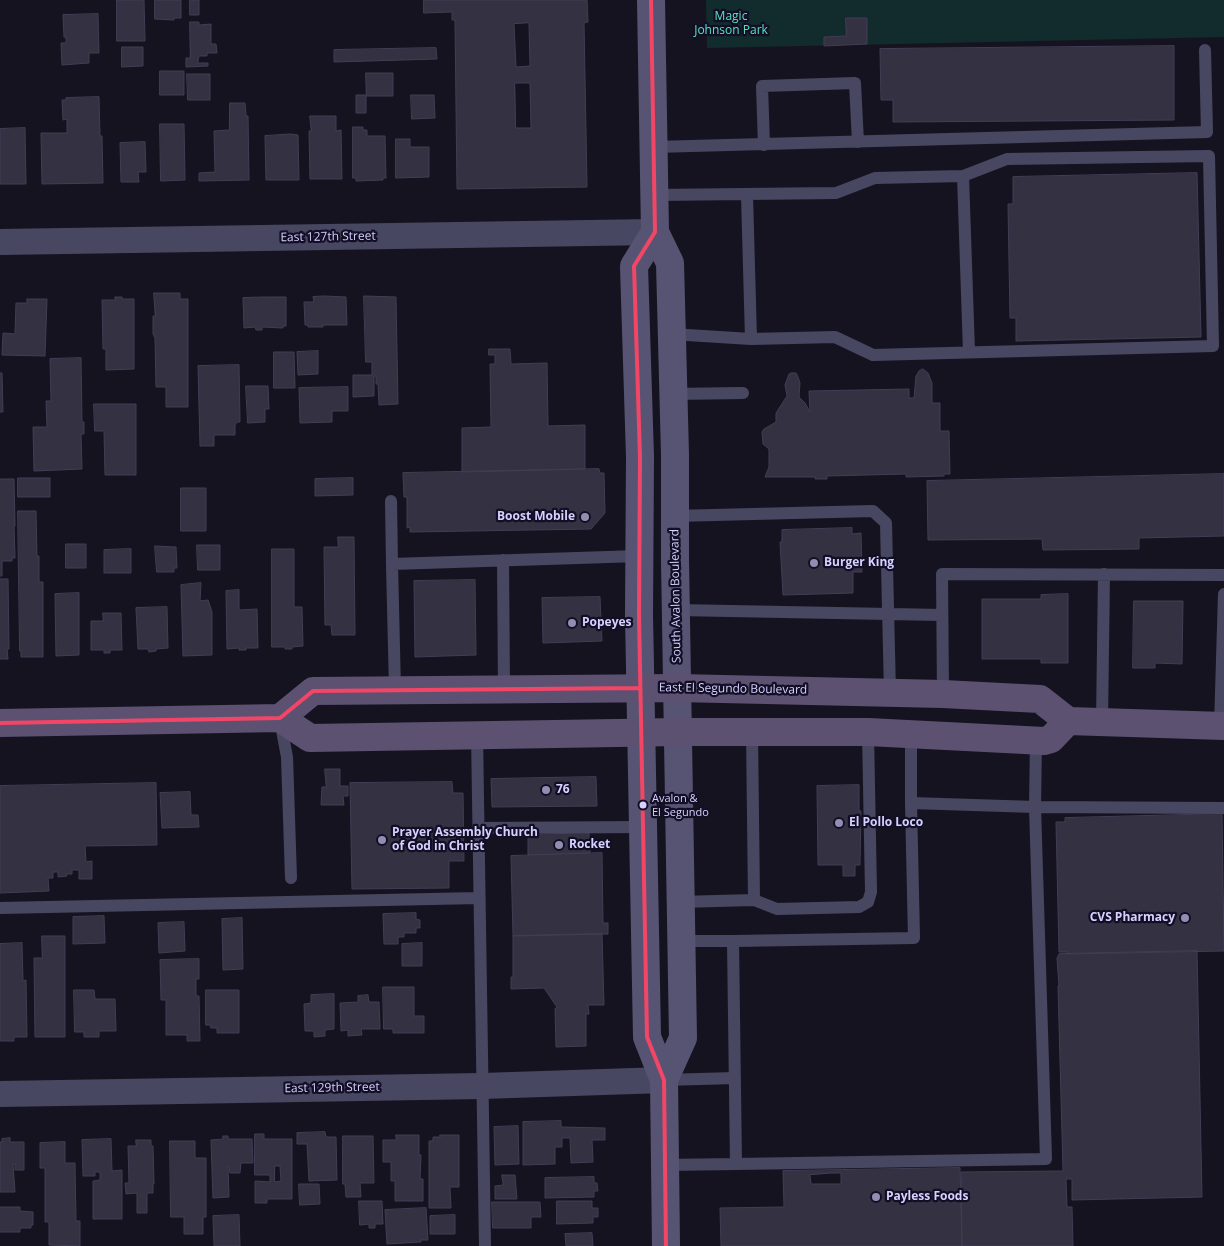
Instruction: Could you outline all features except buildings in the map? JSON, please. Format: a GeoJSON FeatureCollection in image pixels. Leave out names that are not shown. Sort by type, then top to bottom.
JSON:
{"type":"FeatureCollection","features":[{"type":"Feature","properties":{"kind":"main road","name":"South Avalon Boulevard"},"geometry":{"type":"LineString","coordinates":[[651,0],[655,232],[670,263],[683,1038],[664,1080]]}},
{"type":"Feature","properties":{"kind":"main road","name":"South Avalon Boulevard"},"geometry":{"type":"LineString","coordinates":[[655,232],[634,266],[640,457],[640,733],[646,1037],[664,1080],[666,1246]]}},
{"type":"Feature","properties":{"kind":"main road","name":"East El Segundo Boulevard"},"geometry":{"type":"LineString","coordinates":[[280,718],[313,691],[678,688],[890,692],[1040,699],[1068,721]]}},
{"type":"Feature","properties":{"kind":"main road"},"geometry":{"type":"LineString","coordinates":[[0,723],[280,718],[310,738],[477,734],[868,732],[1046,741],[1051,739],[1068,721],[1222,726]]}},
{"type":"Feature","properties":{"kind":"street","name":"East 127th Street"},"geometry":{"type":"LineString","coordinates":[[0,242],[655,232]]}},
{"type":"Feature","properties":{"kind":"street","name":"East 129th Street"},"geometry":{"type":"LineString","coordinates":[[0,1094],[482,1086],[664,1080]]}},
{"type":"Feature","properties":{"kind":"lane"},"geometry":{"type":"LineString","coordinates":[[654,147],[1207,132],[1204,50]]}},
{"type":"Feature","properties":{"kind":"lane"},"geometry":{"type":"LineString","coordinates":[[764,145],[762,86],[855,83],[858,142]]}},
{"type":"Feature","properties":{"kind":"lane"},"geometry":{"type":"LineString","coordinates":[[654,195],[836,193],[875,178],[964,176],[1007,159],[1209,156],[1213,346],[873,355],[835,338],[751,339],[671,334]]}},
{"type":"Feature","properties":{"kind":"lane"},"geometry":{"type":"LineString","coordinates":[[964,176],[969,352]]}},
{"type":"Feature","properties":{"kind":"lane"},"geometry":{"type":"LineString","coordinates":[[747,195],[751,339]]}},
{"type":"Feature","properties":{"kind":"lane"},"geometry":{"type":"LineString","coordinates":[[672,394],[744,393]]}},
{"type":"Feature","properties":{"kind":"lane"},"geometry":{"type":"LineString","coordinates":[[391,501],[395,690]]}},
{"type":"Feature","properties":{"kind":"lane"},"geometry":{"type":"LineString","coordinates":[[674,516],[873,512],[886,523],[890,692]]}},
{"type":"Feature","properties":{"kind":"lane"},"geometry":{"type":"LineString","coordinates":[[392,564],[639,556]]}},
{"type":"Feature","properties":{"kind":"lane"},"geometry":{"type":"LineString","coordinates":[[503,560],[504,689]]}},
{"type":"Feature","properties":{"kind":"lane"},"geometry":{"type":"LineString","coordinates":[[943,694],[942,574],[1224,575]]}},
{"type":"Feature","properties":{"kind":"lane"},"geometry":{"type":"LineString","coordinates":[[1102,722],[1104,574]]}},
{"type":"Feature","properties":{"kind":"lane"},"geometry":{"type":"LineString","coordinates":[[1222,726],[1224,594]]}},
{"type":"Feature","properties":{"kind":"lane"},"geometry":{"type":"LineString","coordinates":[[676,610],[942,615]]}},
{"type":"Feature","properties":{"kind":"lane"},"geometry":{"type":"LineString","coordinates":[[280,718],[287,758],[291,878]]}},
{"type":"Feature","properties":{"kind":"lane"},"geometry":{"type":"LineString","coordinates":[[752,732],[754,900]]}},
{"type":"Feature","properties":{"kind":"lane"},"geometry":{"type":"LineString","coordinates":[[680,902],[754,900],[777,909],[859,907],[868,902],[871,892],[868,732]]}},
{"type":"Feature","properties":{"kind":"lane"},"geometry":{"type":"LineString","coordinates":[[477,734],[485,1246]]}},
{"type":"Feature","properties":{"kind":"lane"},"geometry":{"type":"LineString","coordinates":[[680,942],[914,938],[911,803],[912,735]]}},
{"type":"Feature","properties":{"kind":"lane"},"geometry":{"type":"LineString","coordinates":[[665,1165],[1046,1159],[1035,807],[1036,740]]}},
{"type":"Feature","properties":{"kind":"lane"},"geometry":{"type":"LineString","coordinates":[[911,803],[1035,807],[1224,808]]}},
{"type":"Feature","properties":{"kind":"lane"},"geometry":{"type":"LineString","coordinates":[[478,828],[642,827]]}},
{"type":"Feature","properties":{"kind":"lane"},"geometry":{"type":"LineString","coordinates":[[0,908],[479,898]]}},
{"type":"Feature","properties":{"kind":"lane"},"geometry":{"type":"LineString","coordinates":[[733,940],[736,1164]]}},
{"type":"Feature","properties":{"kind":"lane"},"geometry":{"type":"LineString","coordinates":[[664,1080],[735,1078]]}},
{"type":"Feature","properties":{"kind":"green space","name":"Magic Johnson Park"},"geometry":{"type":"Polygon","coordinates":[[[706,0],[1224,0],[1224,37],[707,48],[706,0]]]}},
{"type":"Feature","properties":{"kind":"transit line"},"geometry":{"type":"LineString","coordinates":[[651,0],[655,232],[634,266],[640,457],[639,615],[647,1037],[664,1080],[666,1246]]}},
{"type":"Feature","properties":{"kind":"transit line"},"geometry":{"type":"LineString","coordinates":[[0,723],[280,718],[313,691],[639,688]]}},
{"type":"Feature","properties":{"kind":"place","name":"Boost Mobile"},"geometry":{"type":"Point","coordinates":[585,517]}},
{"type":"Feature","properties":{"kind":"place","name":"Burger King"},"geometry":{"type":"Point","coordinates":[814,563]}},
{"type":"Feature","properties":{"kind":"place","name":"Popeyes"},"geometry":{"type":"Point","coordinates":[572,623]}},
{"type":"Feature","properties":{"kind":"place","name":"76"},"geometry":{"type":"Point","coordinates":[546,790]}},
{"type":"Feature","properties":{"kind":"place","name":"Avalon & El Segundo"},"geometry":{"type":"Point","coordinates":[643,805]}},
{"type":"Feature","properties":{"kind":"place","name":"El Pollo Loco"},"geometry":{"type":"Point","coordinates":[839,823]}},
{"type":"Feature","properties":{"kind":"place","name":"Prayer Assembly Church of God in Christ"},"geometry":{"type":"Point","coordinates":[382,840]}},
{"type":"Feature","properties":{"kind":"place","name":"Rocket"},"geometry":{"type":"Point","coordinates":[559,845]}},
{"type":"Feature","properties":{"kind":"place","name":"CVS Pharmacy"},"geometry":{"type":"Point","coordinates":[1185,918]}},
{"type":"Feature","properties":{"kind":"place","name":"Payless Foods"},"geometry":{"type":"Point","coordinates":[876,1197]}}]}
